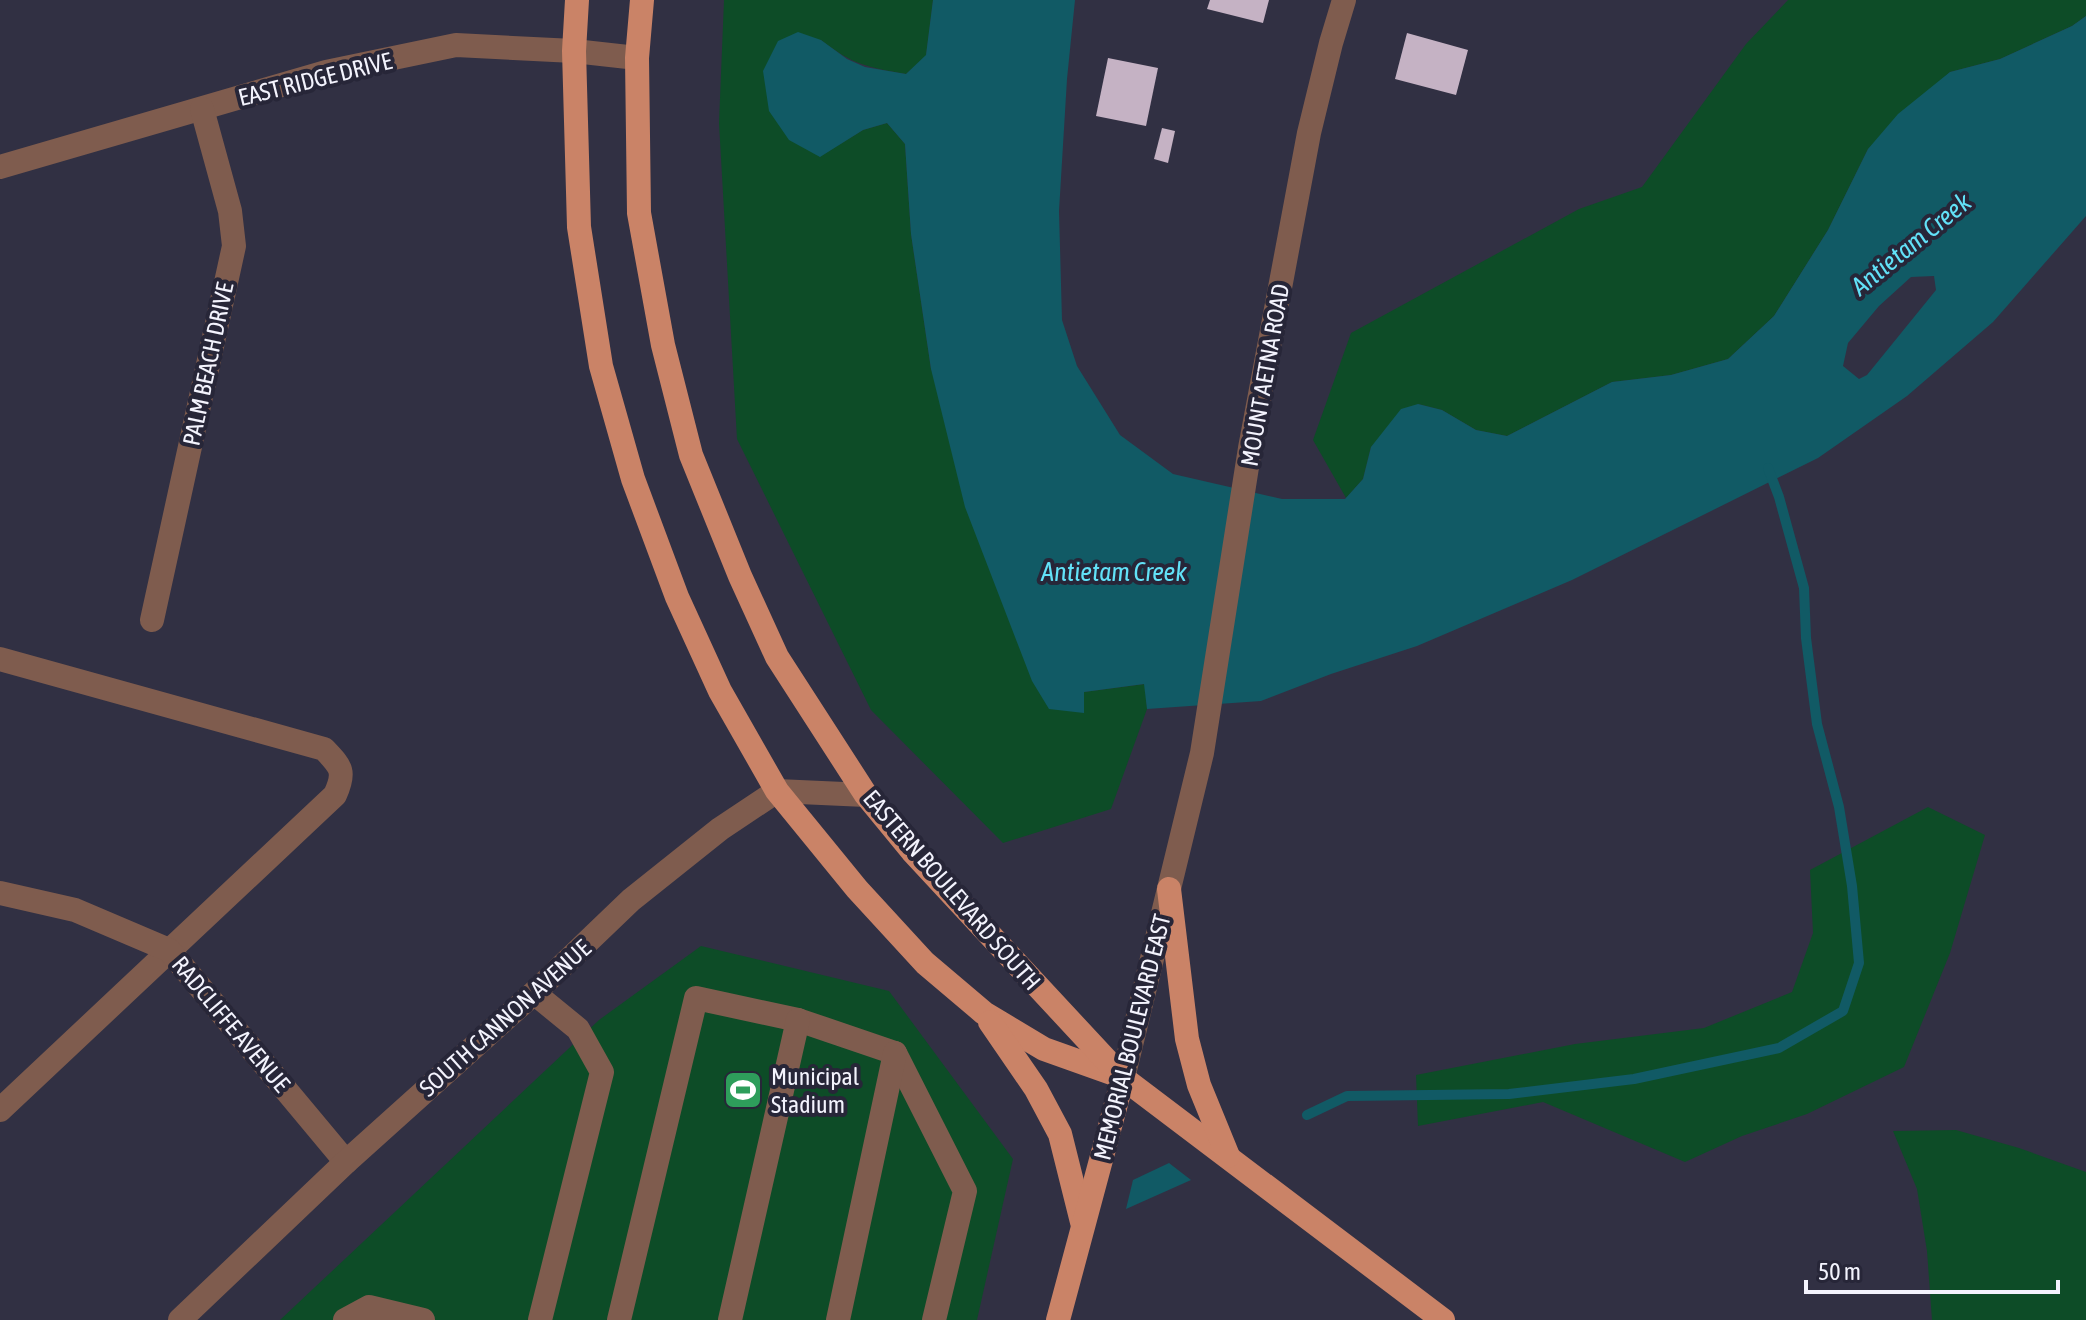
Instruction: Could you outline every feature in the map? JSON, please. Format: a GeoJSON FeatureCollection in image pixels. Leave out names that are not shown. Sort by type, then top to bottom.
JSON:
{"type":"FeatureCollection","features":[{"type":"Feature","properties":{"kind":"main road","name":"EASTERN BOULEVARD SOUTH"},"geometry":{"type":"LineString","coordinates":[[577,0],[574,51],[579,227],[601,366],[633,479],[677,597],[720,691],[777,791],[857,889],[925,963],[984,1013],[1044,1049],[1123,1078]]}},
{"type":"Feature","properties":{"kind":"main road","name":"EASTERN BOULEVARD SOUTH"},"geometry":{"type":"LineString","coordinates":[[642,0],[637,58],[639,213],[663,345],[691,455],[777,657],[866,795],[964,909],[1123,1078],[1443,1320]]}},
{"type":"Feature","properties":{"kind":"main road"},"geometry":{"type":"LineString","coordinates":[[1169,889],[1187,1039],[1199,1085],[1229,1158]]}},
{"type":"Feature","properties":{"kind":"main road"},"geometry":{"type":"LineString","coordinates":[[984,1013],[1036,1089],[1060,1134],[1083,1227]]}},
{"type":"Feature","properties":{"kind":"main road","name":"MEMORIAL BOULEVARD EAST"},"geometry":{"type":"LineString","coordinates":[[1058,1320],[1123,1078]]}},
{"type":"Feature","properties":{"kind":"street","name":"MOUNT AETNA ROAD"},"geometry":{"type":"LineString","coordinates":[[1202,753],[1250,448],[1309,133],[1344,0]]}},
{"type":"Feature","properties":{"kind":"street","name":"EAST RIDGE DRIVE"},"geometry":{"type":"LineString","coordinates":[[0,167],[326,72],[456,45],[574,51],[637,58]]}},
{"type":"Feature","properties":{"kind":"street","name":"PALM BEACH DRIVE"},"geometry":{"type":"LineString","coordinates":[[152,620],[234,246],[230,211],[202,109]]}},
{"type":"Feature","properties":{"kind":"street"},"geometry":{"type":"LineString","coordinates":[[0,659],[324,749],[340,766],[342,781],[335,795],[0,1110]]}},
{"type":"Feature","properties":{"kind":"street","name":"MEMORIAL BOULEVARD EAST"},"geometry":{"type":"LineString","coordinates":[[1123,1078],[1202,753]]}},
{"type":"Feature","properties":{"kind":"street"},"geometry":{"type":"LineString","coordinates":[[777,791],[866,795]]}},
{"type":"Feature","properties":{"kind":"street","name":"SOUTH CANNON AVENUE"},"geometry":{"type":"LineString","coordinates":[[180,1320],[346,1162],[534,993],[631,900],[720,829],[777,791]]}},
{"type":"Feature","properties":{"kind":"street","name":"RADCLIFFE AVENUE"},"geometry":{"type":"LineString","coordinates":[[0,893],[75,910],[169,950],[346,1162]]}},
{"type":"Feature","properties":{"kind":"street"},"geometry":{"type":"LineString","coordinates":[[534,993],[578,1029],[602,1072],[540,1320]]}},
{"type":"Feature","properties":{"kind":"street"},"geometry":{"type":"LineString","coordinates":[[619,1320],[696,998],[798,1020],[895,1053],[965,1191],[934,1320]]}},
{"type":"Feature","properties":{"kind":"street"},"geometry":{"type":"LineString","coordinates":[[730,1320],[798,1020]]}},
{"type":"Feature","properties":{"kind":"street"},"geometry":{"type":"LineString","coordinates":[[838,1320],[895,1053]]}},
{"type":"Feature","properties":{"kind":"street"},"geometry":{"type":"LineString","coordinates":[[345,1320],[369,1307],[423,1320]]}},
{"type":"Feature","properties":{"kind":"shaded area"},"geometry":{"type":"Polygon","coordinates":[[[724,0],[933,0],[926,56],[906,74],[861,64],[821,40],[819,157],[863,130],[887,123],[905,144],[911,234],[931,369],[1083,713],[1084,692],[1145,684],[1147,709],[1111,809],[1003,843],[871,710],[737,439],[719,123],[724,0]]]}},
{"type":"Feature","properties":{"kind":"shaded area"},"geometry":{"type":"Polygon","coordinates":[[[1788,0],[2086,0],[2086,16],[2072,26],[2000,59],[1950,72],[1868,149],[1828,230],[1774,316],[1728,359],[1671,375],[1612,382],[1507,436],[1476,430],[1442,410],[1418,404],[1371,447],[1363,479],[1346,498],[1313,440],[1351,333],[1579,209],[1642,187],[1746,44],[1788,0]]]}},
{"type":"Feature","properties":{"kind":"shaded area"},"geometry":{"type":"Polygon","coordinates":[[[1928,807],[1985,835],[1950,953],[1904,1067],[1807,1114],[1742,1136],[1685,1162],[1543,1102],[1418,1126],[1416,1075],[1575,1044],[1704,1028],[1792,992],[1813,933],[1810,870],[1928,807]]]}},
{"type":"Feature","properties":{"kind":"shaded area","name":"Municipal Stadium"},"geometry":{"type":"Polygon","coordinates":[[[701,946],[889,991],[1013,1159],[977,1320],[280,1320],[599,1020],[701,946]]]}},
{"type":"Feature","properties":{"kind":"shaded area"},"geometry":{"type":"Polygon","coordinates":[[[1956,1130],[2086,1172],[2086,1320],[1932,1320],[1927,1251],[1917,1189],[1893,1131],[1956,1130]]]}},
{"type":"Feature","properties":{"kind":"water","name":"Antietam Creek"},"geometry":{"type":"Polygon","coordinates":[[[933,0],[1075,0],[1059,211],[1062,320],[1077,366],[1120,435],[1173,474],[1282,499],[1345,499],[1363,479],[1371,447],[1401,409],[1418,404],[1442,410],[1476,430],[1507,436],[1612,382],[1671,375],[1728,359],[1774,316],[1828,230],[1868,149],[1898,114],[1950,72],[2000,59],[2072,26],[2086,16],[2086,216],[1993,322],[1907,396],[1818,458],[1572,580],[1417,646],[1261,701],[1147,709],[1144,684],[1084,692],[1084,713],[1049,709],[1032,681],[965,507],[931,369],[911,234],[905,144],[887,123],[863,130],[820,157],[789,140],[769,111],[763,71],[778,41],[798,32],[821,40],[847,59],[865,67],[906,74],[926,55],[933,0]],[[1934,276],[1911,277],[1879,306],[1848,343],[1843,366],[1859,379],[1867,375],[1936,290],[1934,276]]]}},
{"type":"Feature","properties":{"kind":"water"},"geometry":{"type":"Polygon","coordinates":[[[1169,1163],[1191,1180],[1126,1209],[1133,1180],[1169,1163]]]}},
{"type":"Feature","properties":{"kind":"building"},"geometry":{"type":"Polygon","coordinates":[[[1210,0],[1269,0],[1263,23],[1207,9],[1210,0]]]}},
{"type":"Feature","properties":{"kind":"building"},"geometry":{"type":"Polygon","coordinates":[[[1407,33],[1468,50],[1456,95],[1395,79],[1407,33]]]}},
{"type":"Feature","properties":{"kind":"building"},"geometry":{"type":"Polygon","coordinates":[[[1108,58],[1158,68],[1146,126],[1096,116],[1108,58]]]}},
{"type":"Feature","properties":{"kind":"building"},"geometry":{"type":"Polygon","coordinates":[[[1162,128],[1175,131],[1168,163],[1154,159],[1162,128]]]}},
{"type":"Feature","properties":{"kind":"waterway"},"geometry":{"type":"LineString","coordinates":[[1307,1115],[1347,1096],[1509,1094],[1634,1079],[1779,1048],[1843,1011],[1859,963],[1852,886],[1839,807],[1817,724],[1806,638],[1804,588],[1768,468]]}},
{"type":"Feature","properties":{"kind":"place","name":"Municipal Stadium"},"geometry":{"type":"Point","coordinates":[743,1090]}}]}
